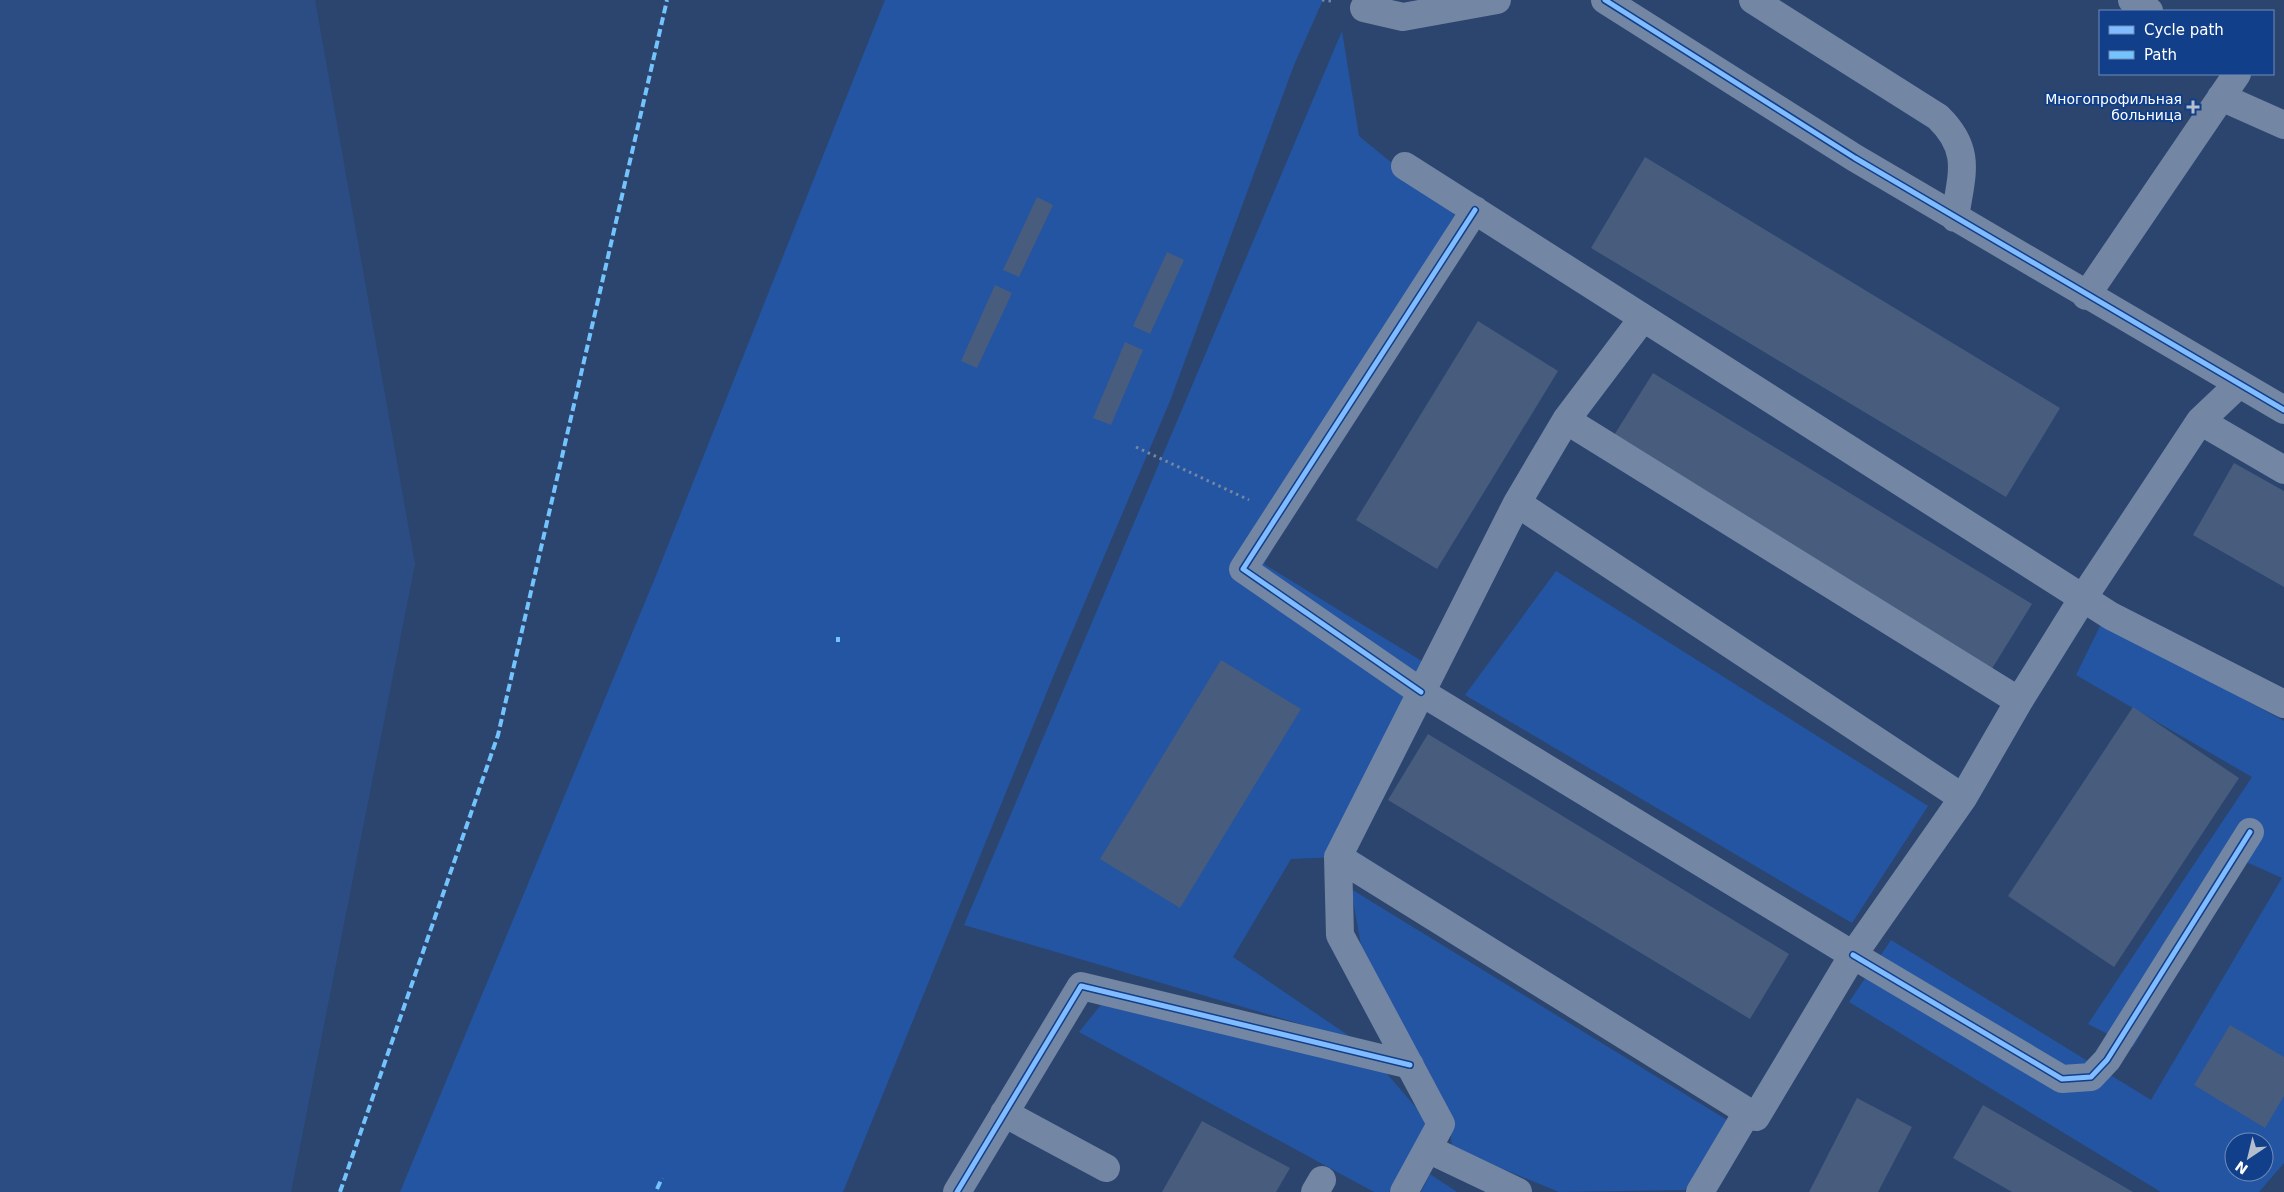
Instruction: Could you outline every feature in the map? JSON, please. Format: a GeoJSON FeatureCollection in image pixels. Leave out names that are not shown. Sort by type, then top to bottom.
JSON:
{"type":"FeatureCollection","features":[{"type":"Feature","properties":{"kind":"street"},"geometry":{"type":"LineString","coordinates":[[1364,8],[1403,17],[1497,0]]}},
{"type":"Feature","properties":{"kind":"street"},"geometry":{"type":"LineString","coordinates":[[1604,0],[1855,158],[2086,296],[2284,410]]}},
{"type":"Feature","properties":{"kind":"street"},"geometry":{"type":"LineString","coordinates":[[1753,0],[1938,117],[1952,130],[1959,143],[1963,166],[1956,218]]}},
{"type":"Feature","properties":{"kind":"street"},"geometry":{"type":"LineString","coordinates":[[2132,0],[2147,10]]}},
{"type":"Feature","properties":{"kind":"street"},"geometry":{"type":"LineString","coordinates":[[2086,296],[2236,75]]}},
{"type":"Feature","properties":{"kind":"street"},"geometry":{"type":"LineString","coordinates":[[2221,97],[2284,125]]}},
{"type":"Feature","properties":{"kind":"street"},"geometry":{"type":"LineString","coordinates":[[1405,166],[2111,616],[2284,704]]}},
{"type":"Feature","properties":{"kind":"street"},"geometry":{"type":"LineString","coordinates":[[1475,210],[1243,570],[1421,692],[1853,955],[2062,1079],[2091,1077],[2107,1060],[2250,832]]}},
{"type":"Feature","properties":{"kind":"street"},"geometry":{"type":"LineString","coordinates":[[1404,1192],[1441,1124],[1340,935],[1338,857],[1517,503],[1566,420],[1643,318]]}},
{"type":"Feature","properties":{"kind":"street"},"geometry":{"type":"LineString","coordinates":[[1338,857],[1756,1117],[1853,955],[1963,798],[2019,701],[2083,598],[2200,422],[2238,385]]}},
{"type":"Feature","properties":{"kind":"street"},"geometry":{"type":"LineString","coordinates":[[1566,420],[2019,701]]}},
{"type":"Feature","properties":{"kind":"street"},"geometry":{"type":"LineString","coordinates":[[2200,422],[2284,470]]}},
{"type":"Feature","properties":{"kind":"street"},"geometry":{"type":"LineString","coordinates":[[1517,503],[1963,798]]}},
{"type":"Feature","properties":{"kind":"street"},"geometry":{"type":"LineString","coordinates":[[957,1192],[1081,986],[1410,1065]]}},
{"type":"Feature","properties":{"kind":"street"},"geometry":{"type":"LineString","coordinates":[[1700,1192],[1748,1111]]}},
{"type":"Feature","properties":{"kind":"street"},"geometry":{"type":"LineString","coordinates":[[1004,1113],[1106,1168]]}},
{"type":"Feature","properties":{"kind":"street"},"geometry":{"type":"LineString","coordinates":[[1428,1149],[1518,1192]]}},
{"type":"Feature","properties":{"kind":"path"},"geometry":{"type":"LineString","coordinates":[[1136,447],[1279,514]]}},
{"type":"Feature","properties":{"kind":"shaded area"},"geometry":{"type":"Polygon","coordinates":[[[0,0],[315,0],[415,564],[291,1192],[0,1192],[0,0]]]}},
{"type":"Feature","properties":{"kind":"shaded area"},"geometry":{"type":"Polygon","coordinates":[[[885,0],[1323,0],[1294,65],[1170,401],[1053,677],[843,1192],[400,1192],[655,578],[885,0]]]}},
{"type":"Feature","properties":{"kind":"shaded area"},"geometry":{"type":"Polygon","coordinates":[[[1342,31],[1359,136],[1460,219],[1264,564],[1433,668],[1338,857],[1291,859],[1233,957],[1355,1040],[964,925],[1342,31]]]}},
{"type":"Feature","properties":{"kind":"shaded area"},"geometry":{"type":"Polygon","coordinates":[[[1556,571],[1928,806],[1852,923],[1465,695],[1556,571]]]}},
{"type":"Feature","properties":{"kind":"shaded area"},"geometry":{"type":"Polygon","coordinates":[[[2102,622],[2284,721],[2284,1163],[2274,1175],[2274,1132],[2224,1132],[2224,1182],[2268,1182],[2259,1192],[2161,1192],[1849,1002],[1891,940],[2151,1100],[2282,878],[2244,861],[2133,1047],[2088,1024],[2252,777],[2076,675],[2102,622]]]}},
{"type":"Feature","properties":{"kind":"shaded area"},"geometry":{"type":"Polygon","coordinates":[[[1351,889],[1727,1120],[1685,1190],[1559,1192],[1452,1148],[1449,1115],[1364,962],[1351,889]]]}},
{"type":"Feature","properties":{"kind":"shaded area"},"geometry":{"type":"Polygon","coordinates":[[[1104,1001],[1382,1068],[1437,1132],[1389,1192],[1374,1192],[1079,1032],[1104,1001]]]}},
{"type":"Feature","properties":{"kind":"shaded area"},"geometry":{"type":"Polygon","coordinates":[[[1430,1174],[1457,1192],[1421,1192],[1430,1174]]]}},
{"type":"Feature","properties":{"kind":"building"},"geometry":{"type":"Polygon","coordinates":[[[1645,157],[2060,408],[2006,497],[1591,248],[1645,157]]]}},
{"type":"Feature","properties":{"kind":"building"},"geometry":{"type":"Polygon","coordinates":[[[1037,197],[1053,205],[1019,277],[1003,270],[1037,197]]]}},
{"type":"Feature","properties":{"kind":"building"},"geometry":{"type":"Polygon","coordinates":[[[1167,252],[1184,260],[1150,334],[1133,326],[1167,252]]]}},
{"type":"Feature","properties":{"kind":"building"},"geometry":{"type":"Polygon","coordinates":[[[995,285],[1012,293],[977,368],[961,361],[995,285]]]}},
{"type":"Feature","properties":{"kind":"building"},"geometry":{"type":"Polygon","coordinates":[[[1478,321],[1558,371],[1437,569],[1356,520],[1478,321]]]}},
{"type":"Feature","properties":{"kind":"building"},"geometry":{"type":"Polygon","coordinates":[[[1125,342],[1143,350],[1111,425],[1093,418],[1125,342]]]}},
{"type":"Feature","properties":{"kind":"building"},"geometry":{"type":"Polygon","coordinates":[[[1653,373],[2032,604],[1988,675],[1611,440],[1653,373]]]}},
{"type":"Feature","properties":{"kind":"building"},"geometry":{"type":"Polygon","coordinates":[[[2234,463],[2284,491],[2284,587],[2193,535],[2234,463]]]}},
{"type":"Feature","properties":{"kind":"building"},"geometry":{"type":"Polygon","coordinates":[[[1221,660],[1301,709],[1180,908],[1100,859],[1221,660]]]}},
{"type":"Feature","properties":{"kind":"building"},"geometry":{"type":"Polygon","coordinates":[[[2133,707],[2239,778],[2114,967],[2008,896],[2133,707]]]}},
{"type":"Feature","properties":{"kind":"building"},"geometry":{"type":"Polygon","coordinates":[[[1428,734],[1789,954],[1750,1019],[1388,800],[1428,734]]]}},
{"type":"Feature","properties":{"kind":"building"},"geometry":{"type":"Polygon","coordinates":[[[2230,1025],[2284,1057],[2284,1096],[2265,1128],[2194,1085],[2230,1025]]]}},
{"type":"Feature","properties":{"kind":"building"},"geometry":{"type":"Polygon","coordinates":[[[1857,1098],[1912,1127],[1878,1192],[1809,1192],[1857,1098]]]}},
{"type":"Feature","properties":{"kind":"building"},"geometry":{"type":"Polygon","coordinates":[[[1983,1105],[2133,1192],[2012,1192],[1953,1158],[1983,1105]]]}},
{"type":"Feature","properties":{"kind":"building"},"geometry":{"type":"Polygon","coordinates":[[[1202,1121],[1290,1168],[1276,1192],[1162,1192],[1202,1121]]]}},
{"type":"Feature","properties":{"kind":"marked path"},"geometry":{"type":"LineString","coordinates":[[340,1192],[498,735],[667,0]]}},
{"type":"Feature","properties":{"kind":"marked path"},"geometry":{"type":"LineString","coordinates":[[838,637],[838,642]]}},
{"type":"Feature","properties":{"kind":"marked path"},"geometry":{"type":"LineString","coordinates":[[657,1189],[662,1178]]}},
{"type":"Feature","properties":{"kind":"cycle path"},"geometry":{"type":"LineString","coordinates":[[1605,0],[1855,158],[2284,410]]}},
{"type":"Feature","properties":{"kind":"cycle path"},"geometry":{"type":"LineString","coordinates":[[1421,692],[1243,569],[1475,210]]}},
{"type":"Feature","properties":{"kind":"cycle path"},"geometry":{"type":"LineString","coordinates":[[1853,955],[2062,1079],[2091,1077],[2107,1060],[2250,832]]}},
{"type":"Feature","properties":{"kind":"cycle path"},"geometry":{"type":"LineString","coordinates":[[957,1192],[1081,986],[1410,1065]]}},
{"type":"Feature","properties":{"kind":"place","name":"Многопрофильная больница"},"geometry":{"type":"Point","coordinates":[2193,107]}}]}
